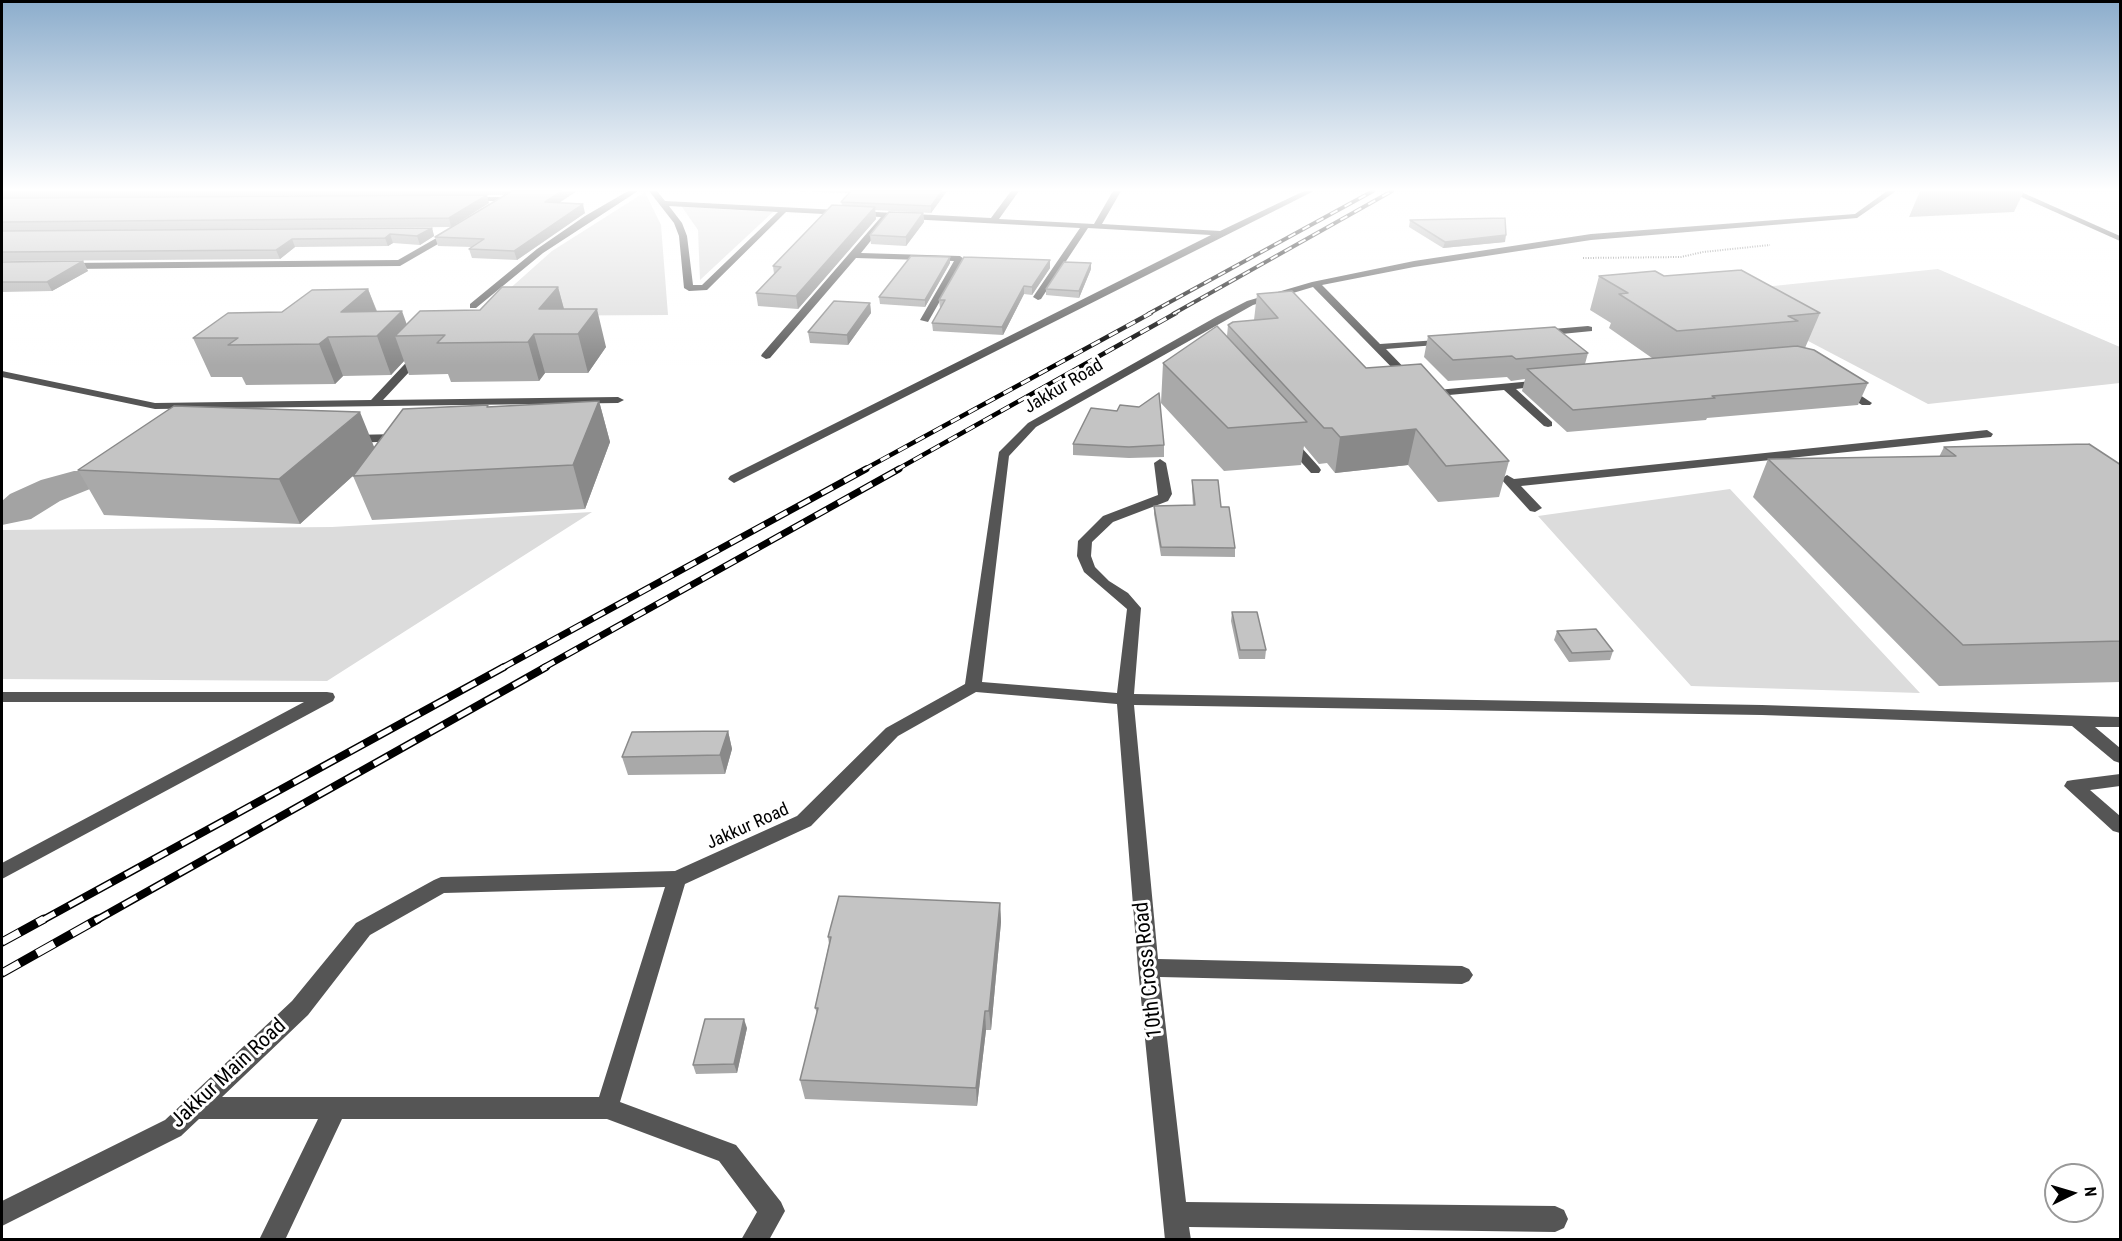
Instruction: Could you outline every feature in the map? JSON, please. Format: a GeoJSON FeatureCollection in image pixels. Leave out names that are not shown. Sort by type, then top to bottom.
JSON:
{"type":"FeatureCollection","features":[{"type":"Feature","properties":{"kind":"street"},"geometry":{"type":"LineString","coordinates":[[60,266],[400,263],[423,249]]}},
{"type":"Feature","properties":{"kind":"street"},"geometry":{"type":"LineString","coordinates":[[473,306],[543,249]]}},
{"type":"Feature","properties":{"kind":"street"},"geometry":{"type":"LineString","coordinates":[[685,249],[689,288],[704,288],[744,249]]}},
{"type":"Feature","properties":{"kind":"street"},"geometry":{"type":"LineString","coordinates":[[766,356],[859,249]]}},
{"type":"Feature","properties":{"kind":"street"},"geometry":{"type":"LineString","coordinates":[[1038,297],[1070,249]]}},
{"type":"Feature","properties":{"kind":"street"},"geometry":{"type":"LineString","coordinates":[[734,479],[1190,249]]}},
{"type":"Feature","properties":{"kind":"street","name":"Jakkur Road"},"geometry":{"type":"LineString","coordinates":[[363,929],[441,885],[677,879],[804,821],[892,732],[973,687],[1003,455],[1032,425],[1198,337],[1250,303],[1315,284],[1414,264],[1513,249]]}},
{"type":"Feature","properties":{"kind":"street"},"geometry":{"type":"LineString","coordinates":[[854,255],[964,260],[925,320]]}},
{"type":"Feature","properties":{"kind":"street"},"geometry":{"type":"LineString","coordinates":[[1315,284],[1428,398],[1551,382]]}},
{"type":"Feature","properties":{"kind":"street"},"geometry":{"type":"LineString","coordinates":[[1530,334],[1588,329]]}},
{"type":"Feature","properties":{"kind":"street"},"geometry":{"type":"LineString","coordinates":[[1377,347],[1459,340]]}},
{"type":"Feature","properties":{"kind":"street"},"geometry":{"type":"LineString","coordinates":[[374,403],[427,347]]}},
{"type":"Feature","properties":{"kind":"street"},"geometry":{"type":"LineString","coordinates":[[2,374],[155,406],[618,400]]}},
{"type":"Feature","properties":{"kind":"street"},"geometry":{"type":"LineString","coordinates":[[2,385],[15,377]]}},
{"type":"Feature","properties":{"kind":"street"},"geometry":{"type":"LineString","coordinates":[[1837,384],[1866,403]]}},
{"type":"Feature","properties":{"kind":"street"},"geometry":{"type":"LineString","coordinates":[[1507,387],[1548,424]]}},
{"type":"Feature","properties":{"kind":"street"},"geometry":{"type":"LineString","coordinates":[[389,438],[421,402]]}},
{"type":"Feature","properties":{"kind":"street"},"geometry":{"type":"LineString","coordinates":[[1511,483],[1987,434]]}},
{"type":"Feature","properties":{"kind":"street"},"geometry":{"type":"LineString","coordinates":[[1285,435],[1315,470]]}},
{"type":"Feature","properties":{"kind":"street"},"geometry":{"type":"LineString","coordinates":[[342,439],[413,438]]}},
{"type":"Feature","properties":{"kind":"street","name":"10th Cross Road"},"geometry":{"type":"LineString","coordinates":[[1160,463],[1166,494],[1163,498],[1108,519],[1085,541],[1084,556],[1089,568],[1104,584],[1123,596],[1134,608],[1125,699],[1148,968],[1178,1239]]}},
{"type":"Feature","properties":{"kind":"street"},"geometry":{"type":"LineString","coordinates":[[1495,467],[1535,508]]}},
{"type":"Feature","properties":{"kind":"street"},"geometry":{"type":"LineString","coordinates":[[973,687],[1125,699],[1762,710],[2121,722]]}},
{"type":"Feature","properties":{"kind":"street"},"geometry":{"type":"LineString","coordinates":[[2,698],[327,697],[2,872]]}},
{"type":"Feature","properties":{"kind":"street"},"geometry":{"type":"LineString","coordinates":[[2078,722],[2121,757]]}},
{"type":"Feature","properties":{"kind":"street"},"geometry":{"type":"LineString","coordinates":[[2121,780],[2073,786],[2121,825]]}},
{"type":"Feature","properties":{"kind":"street"},"geometry":{"type":"LineString","coordinates":[[607,1108],[677,879]]}},
{"type":"Feature","properties":{"kind":"street","name":"Jakkur Main Road"},"geometry":{"type":"LineString","coordinates":[[2,1214],[172,1128],[300,1008],[363,929]]}},
{"type":"Feature","properties":{"kind":"street"},"geometry":{"type":"LineString","coordinates":[[1148,968],[1462,975]]}},
{"type":"Feature","properties":{"kind":"street"},"geometry":{"type":"LineString","coordinates":[[194,1108],[607,1108],[727,1153],[772,1211],[754,1239]]}},
{"type":"Feature","properties":{"kind":"street"},"geometry":{"type":"LineString","coordinates":[[272,1239],[335,1108]]}},
{"type":"Feature","properties":{"kind":"street"},"geometry":{"type":"LineString","coordinates":[[1174,1214],[1555,1220]]}},
{"type":"Feature","properties":{"kind":"path"},"geometry":{"type":"LineString","coordinates":[[1579,258],[1681,257],[1733,249]]}},
{"type":"Feature","properties":{"kind":"shaded area"},"geometry":{"type":"Polygon","coordinates":[[[555,249],[663,249],[668,315],[479,316],[555,249]]]}},
{"type":"Feature","properties":{"kind":"shaded area"},"geometry":{"type":"Polygon","coordinates":[[[699,249],[733,249],[700,280],[699,249]]]}},
{"type":"Feature","properties":{"kind":"shaded area"},"geometry":{"type":"Polygon","coordinates":[[[1938,269],[2120,347],[2120,383],[1928,404],[1715,292],[1938,269]]]}},
{"type":"Feature","properties":{"kind":"shaded area"},"geometry":{"type":"Polygon","coordinates":[[[74,471],[89,471],[90,489],[60,501],[31,519],[2,525],[2,501],[10,494],[41,480],[74,471]]]}},
{"type":"Feature","properties":{"kind":"shaded area"},"geometry":{"type":"Polygon","coordinates":[[[1730,489],[1920,693],[1691,686],[1538,516],[1730,489]]]}},
{"type":"Feature","properties":{"kind":"shaded area"},"geometry":{"type":"Polygon","coordinates":[[[592,512],[327,681],[2,679],[2,530],[332,527],[592,512]]]}},
{"type":"Feature","properties":{"kind":"building"},"geometry":{"type":"Polygon","coordinates":[[[2,249],[278,249],[276,250],[2,252],[2,249]]]}},
{"type":"Feature","properties":{"kind":"building"},"geometry":{"type":"Polygon","coordinates":[[[469,249],[517,249],[514,251],[469,249]]]}},
{"type":"Feature","properties":{"kind":"building"},"geometry":{"type":"Polygon","coordinates":[[[790,249],[838,249],[796,296],[756,293],[781,267],[773,266],[790,249]]]}},
{"type":"Feature","properties":{"kind":"building"},"geometry":{"type":"Polygon","coordinates":[[[911,256],[950,257],[925,300],[879,297],[911,256]]]}},
{"type":"Feature","properties":{"kind":"building"},"geometry":{"type":"Polygon","coordinates":[[[964,257],[1050,260],[1032,287],[1024,286],[1002,327],[932,323],[945,300],[939,300],[964,257]]]}},
{"type":"Feature","properties":{"kind":"building"},"geometry":{"type":"Polygon","coordinates":[[[83,261],[47,282],[2,282],[2,262],[83,261]]]}},
{"type":"Feature","properties":{"kind":"building"},"geometry":{"type":"Polygon","coordinates":[[[1064,262],[1091,263],[1079,291],[1046,289],[1064,262]]]}},
{"type":"Feature","properties":{"kind":"building"},"geometry":{"type":"Polygon","coordinates":[[[1741,270],[1820,313],[1788,316],[1798,321],[1677,331],[1619,294],[1628,293],[1599,276],[1655,271],[1664,276],[1741,270]]]}},
{"type":"Feature","properties":{"kind":"building"},"geometry":{"type":"Polygon","coordinates":[[[502,287],[558,287],[539,309],[597,309],[578,334],[534,334],[528,342],[437,343],[445,335],[395,336],[420,311],[480,310],[502,287]]]}},
{"type":"Feature","properties":{"kind":"building"},"geometry":{"type":"Polygon","coordinates":[[[368,289],[341,312],[402,311],[377,336],[328,337],[319,344],[228,345],[238,338],[193,338],[228,313],[282,312],[312,290],[368,289]]]}},
{"type":"Feature","properties":{"kind":"building"},"geometry":{"type":"Polygon","coordinates":[[[1292,291],[1366,368],[1421,364],[1509,461],[1446,466],[1416,429],[1340,437],[1332,428],[1324,428],[1228,325],[1233,322],[1278,318],[1257,294],[1292,291]]]}},
{"type":"Feature","properties":{"kind":"building"},"geometry":{"type":"Polygon","coordinates":[[[834,301],[870,303],[847,335],[808,332],[834,301]]]}},
{"type":"Feature","properties":{"kind":"building"},"geometry":{"type":"Polygon","coordinates":[[[1217,326],[1307,422],[1228,428],[1163,363],[1217,326]]]}},
{"type":"Feature","properties":{"kind":"building"},"geometry":{"type":"Polygon","coordinates":[[[1555,327],[1588,353],[1516,359],[1512,356],[1453,360],[1428,336],[1555,327]]]}},
{"type":"Feature","properties":{"kind":"building"},"geometry":{"type":"Polygon","coordinates":[[[1797,346],[1814,350],[1868,383],[1573,410],[1527,369],[1797,346]]]}},
{"type":"Feature","properties":{"kind":"building"},"geometry":{"type":"Polygon","coordinates":[[[1159,393],[1164,445],[1129,447],[1073,444],[1091,408],[1117,411],[1120,405],[1139,407],[1159,393]]]}},
{"type":"Feature","properties":{"kind":"building"},"geometry":{"type":"Polygon","coordinates":[[[599,401],[573,465],[353,476],[403,409],[599,401]]]}},
{"type":"Feature","properties":{"kind":"building"},"geometry":{"type":"Polygon","coordinates":[[[174,406],[360,412],[279,479],[78,470],[174,406]]]}},
{"type":"Feature","properties":{"kind":"building"},"geometry":{"type":"Polygon","coordinates":[[[2089,444],[2121,465],[2121,641],[1963,645],[1768,459],[1956,456],[1944,447],[2089,444]]]}},
{"type":"Feature","properties":{"kind":"building"},"geometry":{"type":"Polygon","coordinates":[[[1192,480],[1218,480],[1221,507],[1229,507],[1235,548],[1161,547],[1154,506],[1195,505],[1192,480]]]}},
{"type":"Feature","properties":{"kind":"building"},"geometry":{"type":"Polygon","coordinates":[[[1232,612],[1257,612],[1266,650],[1240,650],[1232,612]]]}},
{"type":"Feature","properties":{"kind":"building"},"geometry":{"type":"Polygon","coordinates":[[[1596,629],[1613,651],[1572,653],[1557,631],[1596,629]]]}},
{"type":"Feature","properties":{"kind":"building"},"geometry":{"type":"Polygon","coordinates":[[[728,731],[720,755],[622,757],[632,732],[728,731]]]}},
{"type":"Feature","properties":{"kind":"building"},"geometry":{"type":"Polygon","coordinates":[[[839,896],[1000,903],[989,1011],[985,1011],[976,1088],[800,1080],[818,1008],[815,1008],[831,937],[828,937],[839,896]]]}},
{"type":"Feature","properties":{"kind":"building"},"geometry":{"type":"Polygon","coordinates":[[[705,1019],[744,1019],[734,1064],[693,1065],[705,1019]]]}},
{"type":"Feature","properties":{"kind":"railway"},"geometry":{"type":"LineString","coordinates":[[1148,314],[1267,249]]}},
{"type":"Feature","properties":{"kind":"railway"},"geometry":{"type":"LineString","coordinates":[[1173,314],[1289,249]]}},
{"type":"Feature","properties":{"kind":"railway"},"geometry":{"type":"LineString","coordinates":[[863,470],[1151,313]]}},
{"type":"Feature","properties":{"kind":"railway"},"geometry":{"type":"LineString","coordinates":[[896,470],[1176,313]]}},
{"type":"Feature","properties":{"kind":"railway"},"geometry":{"type":"LineString","coordinates":[[502,668],[866,469]]}},
{"type":"Feature","properties":{"kind":"railway"},"geometry":{"type":"LineString","coordinates":[[543,668],[899,469]]}},
{"type":"Feature","properties":{"kind":"railway"},"geometry":{"type":"LineString","coordinates":[[41,921],[504,667]]}},
{"type":"Feature","properties":{"kind":"railway"},"geometry":{"type":"LineString","coordinates":[[95,921],[546,667]]}},
{"type":"Feature","properties":{"kind":"railway"},"geometry":{"type":"LineString","coordinates":[[2,942],[44,919]]}},
{"type":"Feature","properties":{"kind":"railway"},"geometry":{"type":"LineString","coordinates":[[2,973],[98,919]]}}]}
